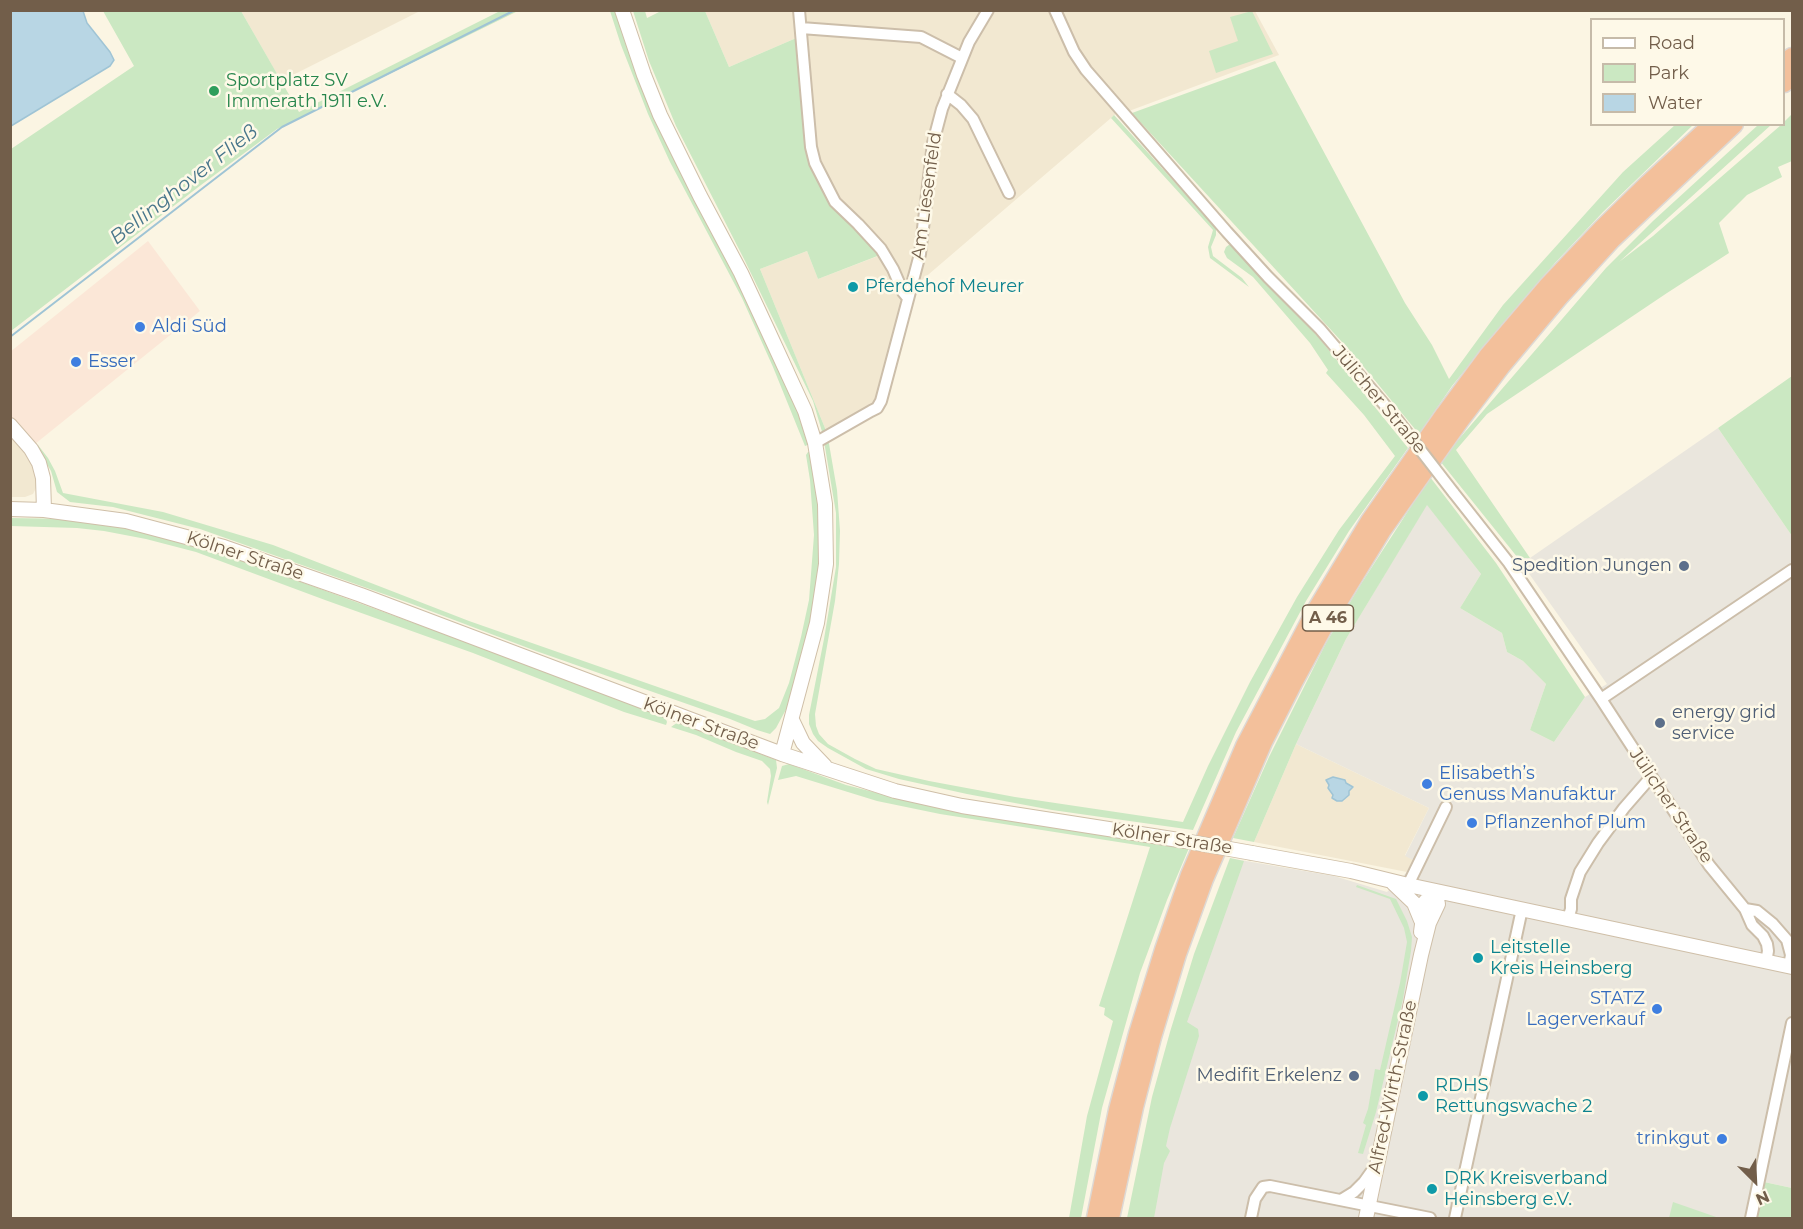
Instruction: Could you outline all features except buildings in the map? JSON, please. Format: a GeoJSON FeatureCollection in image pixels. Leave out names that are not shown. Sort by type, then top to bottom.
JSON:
{"type":"FeatureCollection","features":[{"type":"Feature","properties":{"kind":"highway","name":"A 46"},"geometry":{"type":"LineString","coordinates":[[1096,1218],[1118,1110],[1138,1034],[1190,875],[1245,746],[1314,614],[1370,521],[1488,356],[1547,286],[1602,229],[1711,126]]}},
{"type":"Feature","properties":{"kind":"highway","name":"A 46"},"geometry":{"type":"LineString","coordinates":[[1110,1218],[1152,1037],[1204,879],[1263,742],[1327,620],[1382,530],[1424,469],[1501,366],[1612,239],[1732,126]]}},
{"type":"Feature","properties":{"kind":"main road"},"geometry":{"type":"LineString","coordinates":[[622,10],[660,115],[764,321],[805,411],[815,443],[825,504],[826,564],[817,622],[782,754]]}},
{"type":"Feature","properties":{"kind":"main road"},"geometry":{"type":"LineString","coordinates":[[13,432],[39,463],[43,478],[44,510]]}},
{"type":"Feature","properties":{"kind":"main road","name":"Kölner Straße"},"geometry":{"type":"LineString","coordinates":[[10,509],[44,510],[126,521],[224,547],[361,595],[782,754],[895,791],[962,806],[1185,841],[1351,871],[1435,891],[1791,966]]}},
{"type":"Feature","properties":{"kind":"main road"},"geometry":{"type":"LineString","coordinates":[[792,720],[803,743],[828,770]]}},
{"type":"Feature","properties":{"kind":"main road"},"geometry":{"type":"LineString","coordinates":[[1388,880],[1414,903],[1421,920]]}},
{"type":"Feature","properties":{"kind":"main road","name":"Alfred-Wirth-Straße"},"geometry":{"type":"LineString","coordinates":[[1421,955],[1421,920],[1425,902],[1435,891]]}},
{"type":"Feature","properties":{"kind":"main road","name":"Alfred-Wirth-Straße"},"geometry":{"type":"LineString","coordinates":[[1367,1212],[1421,955],[1429,923],[1438,904],[1435,891]]}},
{"type":"Feature","properties":{"kind":"street","name":"Am Liesenfeld"},"geometry":{"type":"LineString","coordinates":[[799,10],[810,136],[815,163],[835,202],[881,249],[908,298]]}},
{"type":"Feature","properties":{"kind":"street","name":"Am Liesenfeld"},"geometry":{"type":"LineString","coordinates":[[815,443],[877,408],[881,401],[920,254],[933,143],[947,94],[969,42],[987,10]]}},
{"type":"Feature","properties":{"kind":"street","name":"Jülicher Straße"},"geometry":{"type":"LineString","coordinates":[[1055,10],[1074,52],[1086,70],[1227,232],[1320,329],[1395,417],[1509,563],[1710,865],[1745,909],[1752,926],[1763,936],[1768,951],[1766,962]]}},
{"type":"Feature","properties":{"kind":"street"},"geometry":{"type":"LineString","coordinates":[[801,28],[921,37],[962,58]]}},
{"type":"Feature","properties":{"kind":"street"},"geometry":{"type":"LineString","coordinates":[[947,94],[973,119],[1009,193]]}},
{"type":"Feature","properties":{"kind":"street"},"geometry":{"type":"LineString","coordinates":[[1601,699],[1792,570]]}},
{"type":"Feature","properties":{"kind":"street"},"geometry":{"type":"LineString","coordinates":[[1568,919],[1571,899],[1580,872],[1624,808],[1651,777]]}},
{"type":"Feature","properties":{"kind":"street"},"geometry":{"type":"LineString","coordinates":[[1408,885],[1446,807]]}},
{"type":"Feature","properties":{"kind":"street"},"geometry":{"type":"LineString","coordinates":[[1455,1218],[1522,909]]}},
{"type":"Feature","properties":{"kind":"street","name":"Jülicher Straße"},"geometry":{"type":"LineString","coordinates":[[1745,909],[1757,910],[1787,940],[1791,954],[1791,966]]}},
{"type":"Feature","properties":{"kind":"street"},"geometry":{"type":"LineString","coordinates":[[1751,1218],[1792,1023]]}},
{"type":"Feature","properties":{"kind":"street"},"geometry":{"type":"LineString","coordinates":[[1341,1200],[1354,1192],[1376,1166]]}},
{"type":"Feature","properties":{"kind":"street"},"geometry":{"type":"LineString","coordinates":[[1251,1218],[1256,1199],[1263,1187],[1270,1186],[1341,1200],[1367,1212],[1405,1213],[1430,1218]]}},
{"type":"Feature","properties":{"kind":"street"},"geometry":{"type":"LineString","coordinates":[[1392,1218],[1405,1213]]}},
{"type":"Feature","properties":{"kind":"shaded area"},"geometry":{"type":"Polygon","coordinates":[[[241,11],[420,11],[281,81],[241,11]]]}},
{"type":"Feature","properties":{"kind":"shaded area"},"geometry":{"type":"Polygon","coordinates":[[[705,11],[1255,11],[1279,55],[1129,111],[1125,106],[915,286],[877,398],[868,409],[827,433],[760,269],[807,251],[818,279],[886,253],[840,203],[816,157],[801,36],[729,67],[705,11]]]}},
{"type":"Feature","properties":{"kind":"shaded area"},"geometry":{"type":"Polygon","coordinates":[[[148,241],[200,311],[35,444],[11,421],[10,352],[148,241]]]}},
{"type":"Feature","properties":{"kind":"shaded area"},"geometry":{"type":"Polygon","coordinates":[[[1718,428],[1792,536],[1792,1188],[1755,1180],[1746,1218],[1133,1218],[1139,1169],[1234,859],[1334,876],[1387,892],[1407,872],[1413,860],[1405,856],[1429,808],[1296,744],[1346,639],[1427,504],[1481,574],[1460,608],[1502,633],[1507,652],[1523,661],[1546,684],[1530,730],[1554,742],[1585,697],[1607,684],[1518,558],[1530,558],[1718,428]]]}},
{"type":"Feature","properties":{"kind":"shaded area"},"geometry":{"type":"Polygon","coordinates":[[[10,432],[21,442],[35,468],[37,486],[33,494],[25,497],[11,497],[10,432]]]}},
{"type":"Feature","properties":{"kind":"shaded area"},"geometry":{"type":"Polygon","coordinates":[[[1296,744],[1429,808],[1405,855],[1413,860],[1407,872],[1254,842],[1296,744]]]}},
{"type":"Feature","properties":{"kind":"green space"},"geometry":{"type":"Polygon","coordinates":[[[103,11],[241,11],[299,112],[500,11],[518,11],[277,129],[11,331],[11,149],[134,66],[103,11]]]}},
{"type":"Feature","properties":{"kind":"green space"},"geometry":{"type":"Polygon","coordinates":[[[610,11],[618,11],[719,241],[807,431],[810,444],[805,446],[742,298],[670,162],[648,114],[610,11]]]}},
{"type":"Feature","properties":{"kind":"green space"},"geometry":{"type":"Polygon","coordinates":[[[633,11],[645,11],[647,18],[661,11],[705,11],[729,67],[801,36],[812,161],[880,255],[818,279],[807,251],[760,269],[827,433],[823,435],[813,401],[676,126],[649,61],[633,11]]]}},
{"type":"Feature","properties":{"kind":"green space"},"geometry":{"type":"Polygon","coordinates":[[[1252,11],[1273,54],[1216,73],[1209,51],[1238,41],[1230,17],[1252,11]]]}},
{"type":"Feature","properties":{"kind":"green space"},"geometry":{"type":"Polygon","coordinates":[[[1275,61],[1405,303],[1432,345],[1449,379],[1503,305],[1623,172],[1674,126],[1692,126],[1603,212],[1555,263],[1452,386],[1419,434],[1354,355],[1132,113],[1275,61]]]}},
{"type":"Feature","properties":{"kind":"green space"},"geometry":{"type":"Polygon","coordinates":[[[1792,114],[1792,161],[1778,167],[1782,177],[1747,195],[1719,223],[1729,253],[1487,414],[1456,450],[1530,558],[1518,558],[1440,461],[1606,268],[1653,221],[1757,126],[1770,126],[1619,262],[1653,236],[1780,126],[1785,126],[1785,121],[1792,114]]]}},
{"type":"Feature","properties":{"kind":"green space"},"geometry":{"type":"Polygon","coordinates":[[[1114,115],[1216,228],[1211,247],[1213,256],[1242,278],[1249,287],[1210,258],[1208,247],[1213,230],[1111,118],[1114,115]]]}},
{"type":"Feature","properties":{"kind":"green space"},"geometry":{"type":"Polygon","coordinates":[[[1230,244],[1245,255],[1319,338],[1408,448],[1349,531],[1306,601],[1236,732],[1193,830],[1052,810],[899,779],[866,769],[818,741],[809,724],[809,715],[836,567],[836,513],[824,441],[828,438],[837,490],[840,531],[839,564],[835,601],[815,714],[819,734],[828,744],[876,769],[929,781],[1015,797],[1183,822],[1250,682],[1297,597],[1339,530],[1395,456],[1364,415],[1326,373],[1328,370],[1310,343],[1253,277],[1227,258],[1224,252],[1230,244]]]}},
{"type":"Feature","properties":{"kind":"green space"},"geometry":{"type":"Polygon","coordinates":[[[1792,376],[1792,536],[1718,428],[1792,376]]]}},
{"type":"Feature","properties":{"kind":"green space"},"geometry":{"type":"Polygon","coordinates":[[[35,444],[48,458],[63,493],[163,512],[273,545],[469,621],[755,721],[765,719],[779,708],[789,683],[809,600],[814,535],[806,455],[811,452],[820,494],[821,566],[812,626],[790,702],[776,728],[770,734],[200,529],[113,507],[70,502],[57,492],[51,471],[35,444]]]}},
{"type":"Feature","properties":{"kind":"green space"},"geometry":{"type":"Polygon","coordinates":[[[1430,477],[1496,563],[1585,697],[1554,742],[1530,730],[1546,684],[1523,661],[1507,652],[1502,633],[1460,608],[1481,574],[1427,505],[1346,639],[1296,744],[1254,842],[1233,838],[1269,757],[1326,643],[1430,477]]]}},
{"type":"Feature","properties":{"kind":"green space"},"geometry":{"type":"Polygon","coordinates":[[[10,518],[71,519],[141,530],[216,551],[665,717],[667,722],[666,725],[624,712],[473,653],[196,552],[104,531],[11,526],[10,518]]]}},
{"type":"Feature","properties":{"kind":"green space"},"geometry":{"type":"Polygon","coordinates":[[[678,722],[776,760],[777,768],[768,805],[771,776],[770,769],[762,761],[671,727],[678,722]]]}},
{"type":"Feature","properties":{"kind":"green space"},"geometry":{"type":"Polygon","coordinates":[[[789,764],[846,785],[905,800],[1189,848],[1140,973],[1102,1108],[1081,1218],[1069,1218],[1087,1116],[1113,1021],[1104,1015],[1105,1008],[1099,1006],[1150,847],[940,814],[877,801],[796,776],[778,780],[782,766],[789,764]]]}},
{"type":"Feature","properties":{"kind":"green space"},"geometry":{"type":"Polygon","coordinates":[[[1230,858],[1244,861],[1187,1022],[1198,1029],[1199,1036],[1170,1128],[1166,1146],[1170,1151],[1164,1163],[1154,1218],[1127,1218],[1152,1097],[1170,1032],[1194,954],[1230,858]]]}},
{"type":"Feature","properties":{"kind":"green space"},"geometry":{"type":"Polygon","coordinates":[[[1357,885],[1396,899],[1412,937],[1403,999],[1376,1112],[1363,1154],[1358,1153],[1366,1125],[1363,1123],[1368,1109],[1375,1069],[1380,1070],[1407,942],[1404,928],[1390,899],[1356,887],[1357,885]]]}},
{"type":"Feature","properties":{"kind":"green space"},"geometry":{"type":"Polygon","coordinates":[[[1764,1182],[1792,1188],[1792,1218],[1756,1218],[1764,1182]]]}},
{"type":"Feature","properties":{"kind":"green space"},"geometry":{"type":"Polygon","coordinates":[[[1673,1202],[1719,1218],[1669,1218],[1673,1202]]]}},
{"type":"Feature","properties":{"kind":"water"},"geometry":{"type":"Polygon","coordinates":[[[11,10],[83,11],[87,23],[114,60],[110,66],[11,126],[11,10]]]}},
{"type":"Feature","properties":{"kind":"water"},"geometry":{"type":"Polygon","coordinates":[[[1333,777],[1345,780],[1353,787],[1342,801],[1332,798],[1333,795],[1328,788],[1326,780],[1333,777]]]}},
{"type":"Feature","properties":{"kind":"waterway","name":"Bellinghover Fließ"},"geometry":{"type":"LineString","coordinates":[[10,337],[282,127],[515,10]]}},
{"type":"Feature","properties":{"kind":"place","name":"Sportplatz SV Immerath 1911 e.V."},"geometry":{"type":"Point","coordinates":[214,91]}},
{"type":"Feature","properties":{"kind":"place","name":"Pferdehof Meurer"},"geometry":{"type":"Point","coordinates":[853,287]}},
{"type":"Feature","properties":{"kind":"place","name":"Aldi Süd"},"geometry":{"type":"Point","coordinates":[140,327]}},
{"type":"Feature","properties":{"kind":"place","name":"Esser"},"geometry":{"type":"Point","coordinates":[76,362]}},
{"type":"Feature","properties":{"kind":"place","name":"Spedition Jungen"},"geometry":{"type":"Point","coordinates":[1684,566]}},
{"type":"Feature","properties":{"kind":"place","name":"energy grid service"},"geometry":{"type":"Point","coordinates":[1660,723]}},
{"type":"Feature","properties":{"kind":"place","name":"Elisabeth’s Genuss Manufaktur"},"geometry":{"type":"Point","coordinates":[1427,784]}},
{"type":"Feature","properties":{"kind":"place","name":"Pflanzenhof Plum"},"geometry":{"type":"Point","coordinates":[1472,823]}},
{"type":"Feature","properties":{"kind":"place","name":"Leitstelle Kreis Heinsberg"},"geometry":{"type":"Point","coordinates":[1478,958]}},
{"type":"Feature","properties":{"kind":"place","name":"STATZ Lagerverkauf"},"geometry":{"type":"Point","coordinates":[1657,1009]}},
{"type":"Feature","properties":{"kind":"place","name":"Medifit Erkelenz"},"geometry":{"type":"Point","coordinates":[1354,1076]}},
{"type":"Feature","properties":{"kind":"place","name":"RDHS Rettungswache 2"},"geometry":{"type":"Point","coordinates":[1423,1096]}},
{"type":"Feature","properties":{"kind":"place","name":"trinkgut"},"geometry":{"type":"Point","coordinates":[1722,1139]}},
{"type":"Feature","properties":{"kind":"place","name":"DRK Kreisverband Heinsberg e.V."},"geometry":{"type":"Point","coordinates":[1432,1189]}}]}
